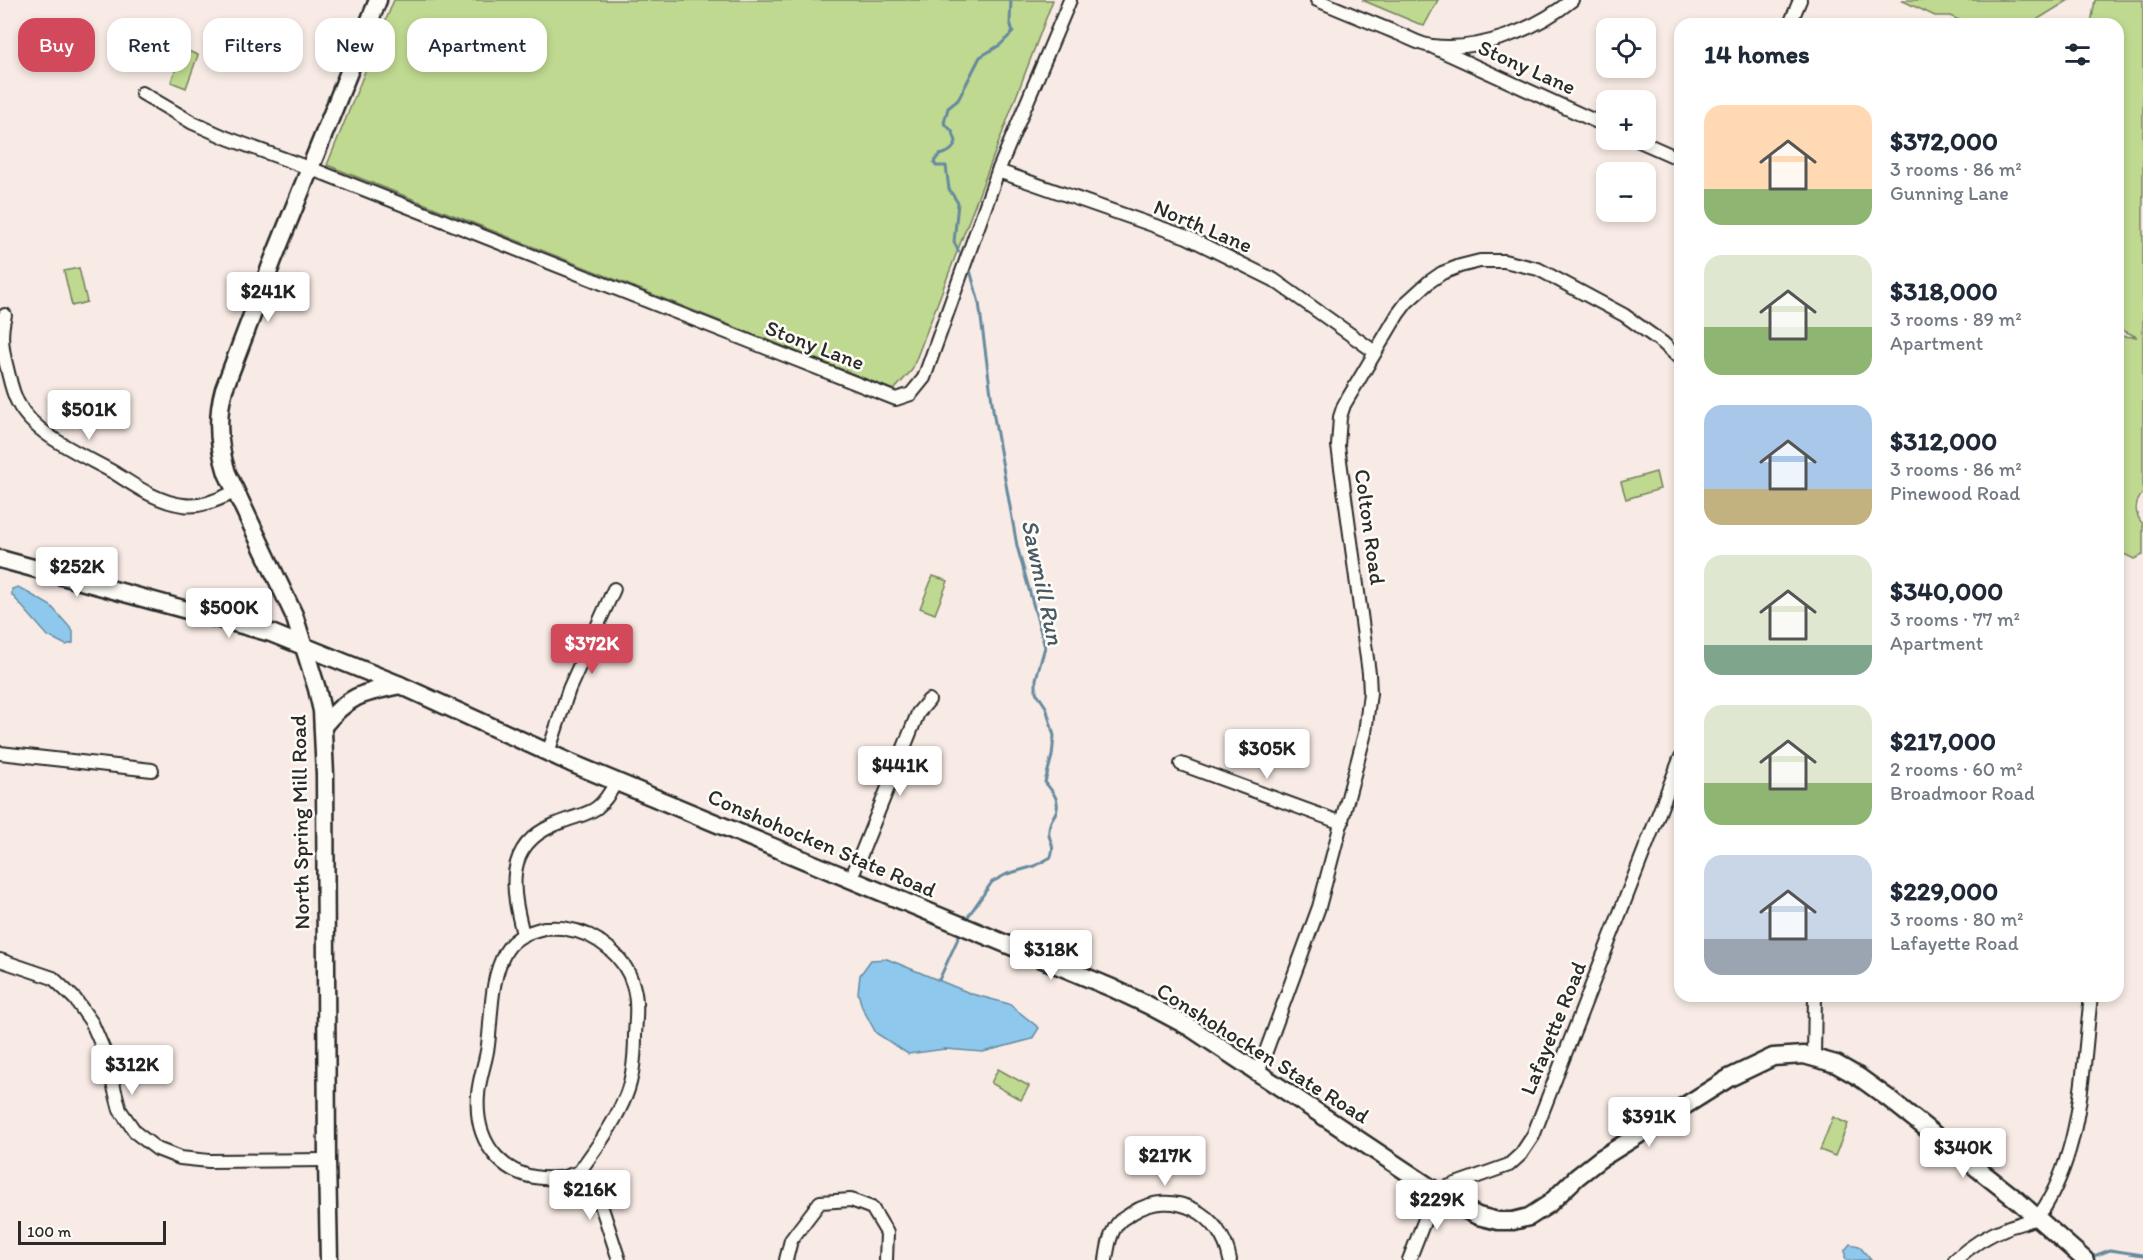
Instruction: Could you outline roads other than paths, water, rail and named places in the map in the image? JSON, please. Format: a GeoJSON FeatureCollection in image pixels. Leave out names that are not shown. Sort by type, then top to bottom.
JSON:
{"type":"FeatureCollection","features":[{"type":"Feature","properties":{"kind":"main road","name":"North Spring Mill Road"},"geometry":{"type":"LineString","coordinates":[[329,1260],[323,726],[317,690],[291,607],[227,473],[220,450],[219,425],[221,402],[309,168],[378,0]]}},
{"type":"Feature","properties":{"kind":"main road","name":"Conshohocken State Road"},"geometry":{"type":"LineString","coordinates":[[0,559],[271,633],[399,685],[616,782],[1148,1005],[1191,1029],[1468,1212],[1488,1219],[1506,1222],[1529,1217],[1543,1209],[1600,1159],[1740,1072],[1773,1057],[1794,1054],[1814,1056],[1848,1070],[1888,1098],[2036,1217],[2085,1260]]}},
{"type":"Feature","properties":{"kind":"main road"},"geometry":{"type":"LineString","coordinates":[[323,726],[337,710],[353,698],[399,685]]}},
{"type":"Feature","properties":{"kind":"street","name":"Stony Lane"},"geometry":{"type":"LineString","coordinates":[[142,93],[193,123],[226,138],[309,168],[896,399],[911,394],[924,378],[998,171],[1070,0]]}},
{"type":"Feature","properties":{"kind":"street","name":"Stony Lane"},"geometry":{"type":"LineString","coordinates":[[1317,0],[1430,46],[1596,121]]}},
{"type":"Feature","properties":{"kind":"street","name":"Stony Lane"},"geometry":{"type":"LineString","coordinates":[[1430,46],[1480,45],[1505,37],[1556,13],[1572,0]]}},
{"type":"Feature","properties":{"kind":"street"},"geometry":{"type":"LineString","coordinates":[[1792,18],[1800,0]]}},
{"type":"Feature","properties":{"kind":"street"},"geometry":{"type":"LineString","coordinates":[[1656,148],[1674,156]]}},
{"type":"Feature","properties":{"kind":"street","name":"North Lane"},"geometry":{"type":"LineString","coordinates":[[998,171],[1187,237],[1274,280],[1375,352]]}},
{"type":"Feature","properties":{"kind":"street","name":"Colton Road"},"geometry":{"type":"LineString","coordinates":[[1258,1073],[1319,907],[1365,733],[1370,673],[1339,460],[1338,431],[1344,405],[1407,302],[1442,273],[1480,261],[1504,261],[1538,269],[1624,315],[1674,353]]}},
{"type":"Feature","properties":{"kind":"street"},"geometry":{"type":"LineString","coordinates":[[5,315],[1,346],[13,392],[25,414],[44,432],[149,494],[173,503],[183,506],[202,505],[235,492]]}},
{"type":"Feature","properties":{"kind":"street"},"geometry":{"type":"LineString","coordinates":[[548,753],[569,689],[614,589]]}},
{"type":"Feature","properties":{"kind":"street"},"geometry":{"type":"LineString","coordinates":[[851,879],[918,712],[929,700]]}},
{"type":"Feature","properties":{"kind":"street"},"geometry":{"type":"LineString","coordinates":[[0,753],[152,770]]}},
{"type":"Feature","properties":{"kind":"street"},"geometry":{"type":"LineString","coordinates":[[1181,764],[1342,823]]}},
{"type":"Feature","properties":{"kind":"street","name":"Lafayette Road"},"geometry":{"type":"LineString","coordinates":[[1437,1191],[1509,1165],[1521,1154],[1533,1136],[1674,774]]}},
{"type":"Feature","properties":{"kind":"street"},"geometry":{"type":"LineString","coordinates":[[523,934],[513,891],[514,871],[520,855],[544,830],[585,815],[598,807],[607,799],[616,782]]}},
{"type":"Feature","properties":{"kind":"street"},"geometry":{"type":"LineString","coordinates":[[544,928],[566,928],[585,933],[616,955],[633,984],[636,1000],[635,1062],[624,1101],[579,1172],[558,1178],[532,1176],[507,1167],[494,1154],[479,1127],[478,1094],[486,1062],[496,972],[507,949],[523,934],[544,928]]}},
{"type":"Feature","properties":{"kind":"street"},"geometry":{"type":"LineString","coordinates":[[0,960],[53,978],[75,999],[92,1023],[105,1053],[120,1110],[136,1133],[158,1149],[180,1158],[209,1161],[327,1160]]}},
{"type":"Feature","properties":{"kind":"street"},"geometry":{"type":"LineString","coordinates":[[1814,1056],[1815,1002]]}},
{"type":"Feature","properties":{"kind":"street"},"geometry":{"type":"LineString","coordinates":[[1955,1260],[1986,1238],[2036,1217],[2055,1189],[2074,1135],[2090,1002]]}},
{"type":"Feature","properties":{"kind":"street"},"geometry":{"type":"LineString","coordinates":[[579,1172],[600,1202],[619,1260]]}},
{"type":"Feature","properties":{"kind":"street"},"geometry":{"type":"LineString","coordinates":[[1409,1260],[1437,1191]]}},
{"type":"Feature","properties":{"kind":"street"},"geometry":{"type":"LineString","coordinates":[[786,1260],[792,1240],[820,1202],[851,1200],[872,1208],[887,1233],[886,1260]]}},
{"type":"Feature","properties":{"kind":"street"},"geometry":{"type":"LineString","coordinates":[[1106,1260],[1110,1239],[1120,1221],[1141,1208],[1159,1202],[1179,1203],[1196,1210],[1214,1224],[1228,1248],[1230,1260]]}},
{"type":"Feature","properties":{"kind":"water"},"geometry":{"type":"Polygon","coordinates":[[[18,587],[51,606],[73,631],[73,643],[66,645],[48,636],[12,595],[12,589],[18,587]]]}},
{"type":"Feature","properties":{"kind":"water"},"geometry":{"type":"Polygon","coordinates":[[[887,959],[972,994],[1009,1004],[1039,1028],[1032,1039],[983,1052],[945,1049],[908,1054],[876,1033],[862,1007],[858,993],[860,975],[871,960],[887,959]]]}},
{"type":"Feature","properties":{"kind":"water"},"geometry":{"type":"Polygon","coordinates":[[[1850,1244],[1859,1246],[1871,1260],[1847,1260],[1845,1250],[1850,1244]]]}},
{"type":"Feature","properties":{"kind":"waterway","name":"Sawmill Run"},"geometry":{"type":"LineString","coordinates":[[959,252],[954,242],[958,203],[949,189],[946,166],[936,166],[934,162],[939,155],[952,149],[956,141],[952,131],[944,123],[948,108],[958,100],[980,57],[1000,45],[1013,32],[1010,22],[1011,0]]}},
{"type":"Feature","properties":{"kind":"waterway","name":"Sawmill Run"},"geometry":{"type":"LineString","coordinates":[[967,918],[992,882],[1007,874],[1035,866],[1051,857],[1053,848],[1049,837],[1049,827],[1057,808],[1055,796],[1045,782],[1052,756],[1054,736],[1046,707],[1036,692],[1036,679],[1045,647],[1017,546],[994,417],[979,303],[970,270]]}},
{"type":"Feature","properties":{"kind":"waterway","name":"Sawmill Run"},"geometry":{"type":"LineString","coordinates":[[939,980],[960,934]]}},
{"type":"Feature","properties":{"kind":"waterway"},"geometry":{"type":"LineString","coordinates":[[2094,1256],[2110,1250],[2143,1255]]}}]}
